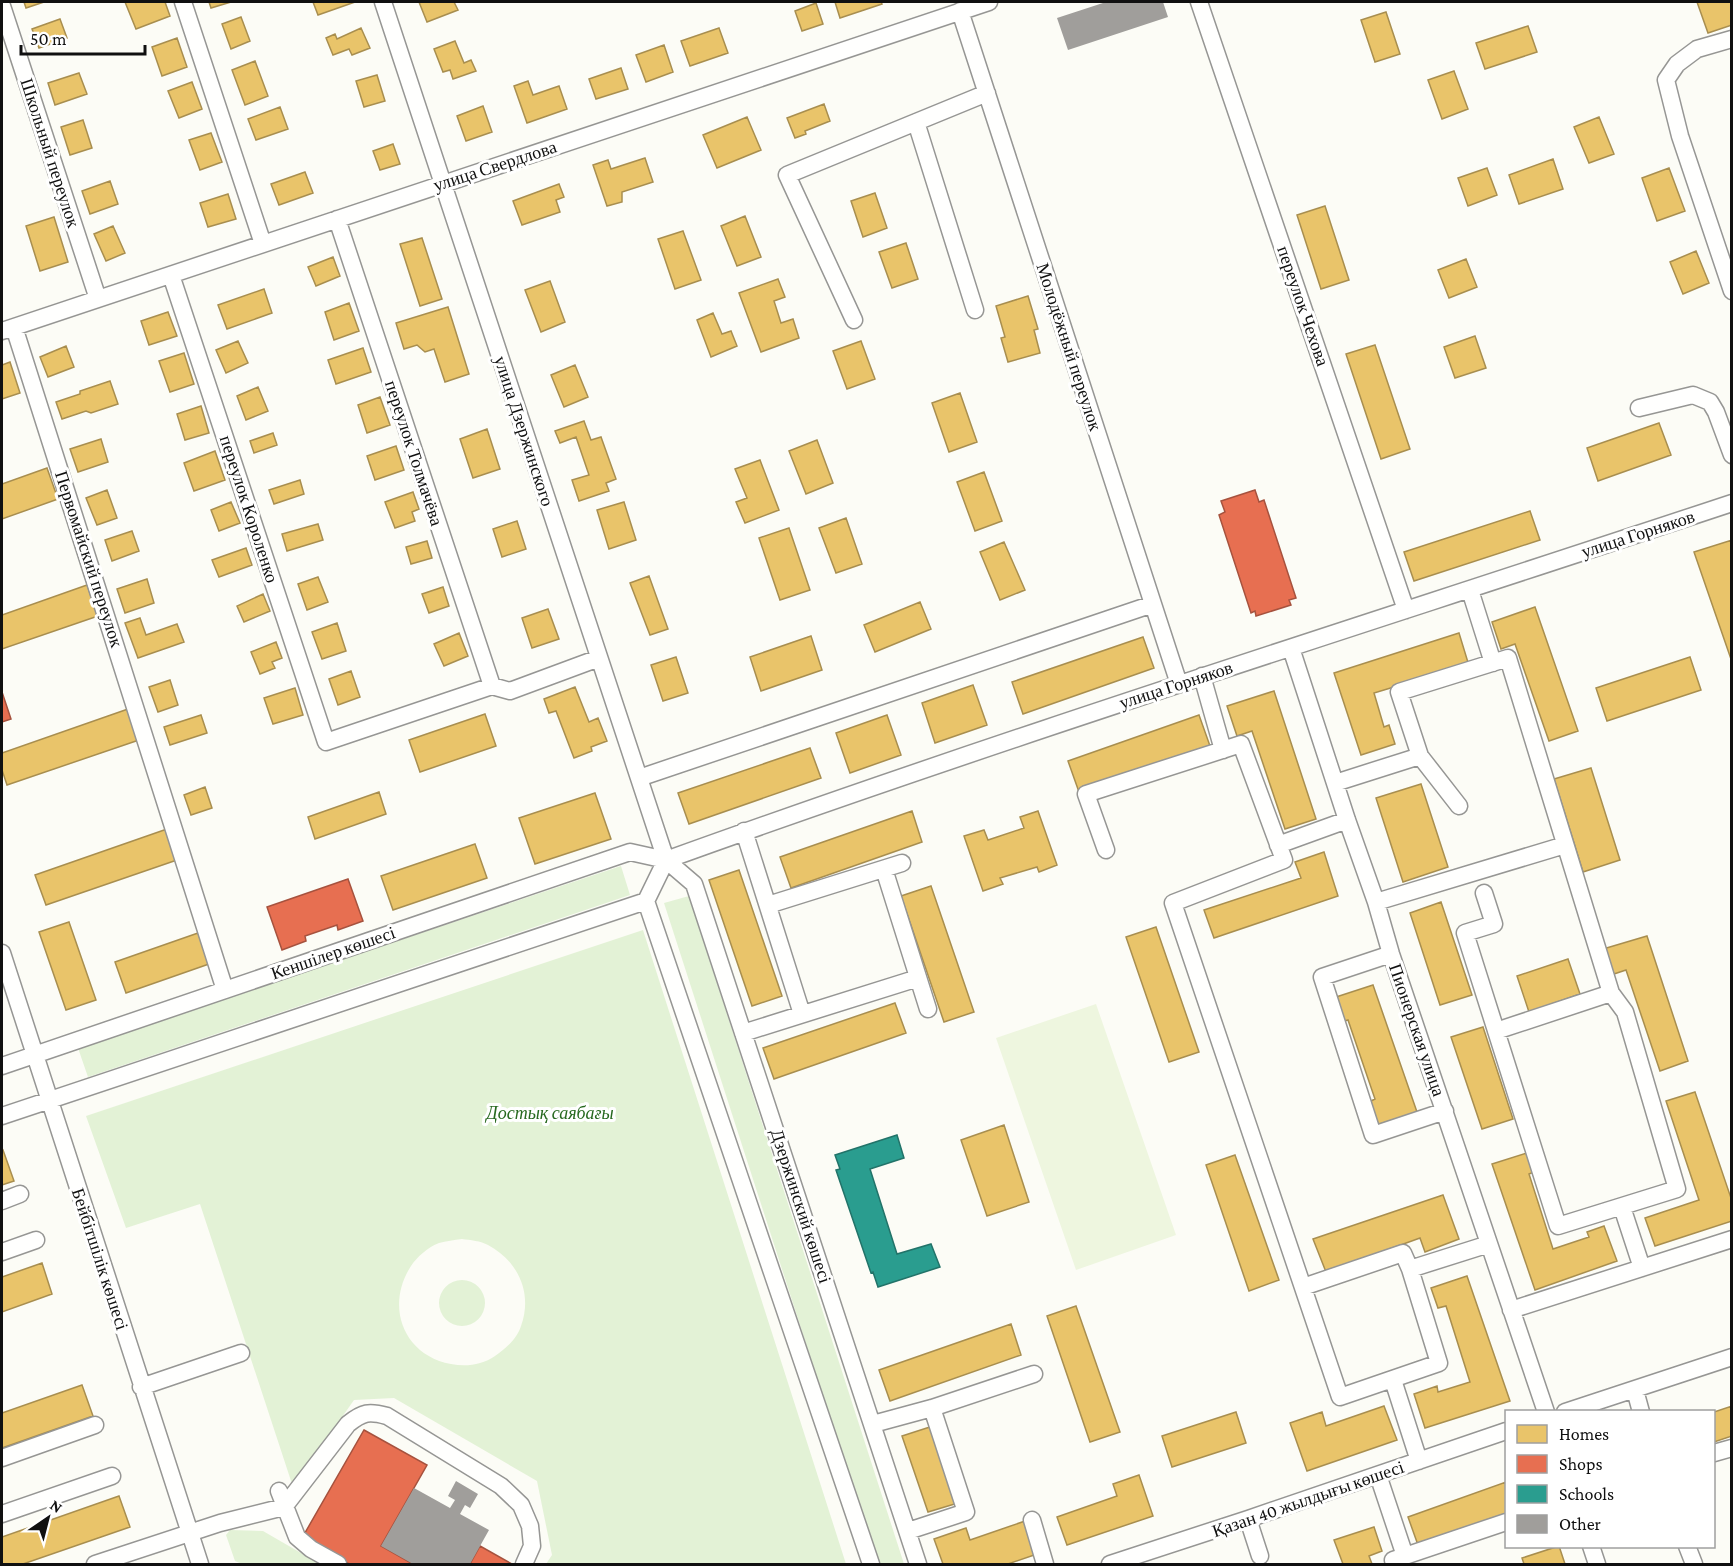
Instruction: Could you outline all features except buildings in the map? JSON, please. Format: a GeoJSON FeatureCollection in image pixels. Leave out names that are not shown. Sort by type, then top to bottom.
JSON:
{"type":"FeatureCollection","features":[{"type":"Feature","properties":{"kind":"street"},"geometry":{"type":"LineString","coordinates":[[183,2],[264,244]]}},
{"type":"Feature","properties":{"kind":"street","name":"улица Дзержинского"},"geometry":{"type":"LineString","coordinates":[[383,2],[666,860]]}},
{"type":"Feature","properties":{"kind":"street","name":"улица Свердлова"},"geometry":{"type":"LineString","coordinates":[[8,329],[989,2]]}},
{"type":"Feature","properties":{"kind":"street","name":"переулок Чехова"},"geometry":{"type":"LineString","coordinates":[[1199,2],[1406,610]]}},
{"type":"Feature","properties":{"kind":"street","name":"Школьный переулок"},"geometry":{"type":"LineString","coordinates":[[2,6],[98,299]]}},
{"type":"Feature","properties":{"kind":"street","name":"Молодёжный переулок"},"geometry":{"type":"LineString","coordinates":[[960,11],[1179,684]]}},
{"type":"Feature","properties":{"kind":"street"},"geometry":{"type":"LineString","coordinates":[[1731,39],[1697,49],[1677,64],[1666,81],[1680,136],[1731,291]]}},
{"type":"Feature","properties":{"kind":"street"},"geometry":{"type":"LineString","coordinates":[[854,320],[787,175],[987,93]]}},
{"type":"Feature","properties":{"kind":"street"},"geometry":{"type":"LineString","coordinates":[[916,122],[975,310]]}},
{"type":"Feature","properties":{"kind":"street","name":"переулок Толмачёва"},"geometry":{"type":"LineString","coordinates":[[337,219],[492,686]]}},
{"type":"Feature","properties":{"kind":"street","name":"переулок Короленко"},"geometry":{"type":"LineString","coordinates":[[171,275],[326,742],[492,686]]}},
{"type":"Feature","properties":{"kind":"street","name":"Первомайский переулок"},"geometry":{"type":"LineString","coordinates":[[8,329],[163,790],[225,990]]}},
{"type":"Feature","properties":{"kind":"street"},"geometry":{"type":"LineString","coordinates":[[1639,408],[1693,395],[1710,402],[1727,429],[1731,455]]}},
{"type":"Feature","properties":{"kind":"street","name":"улица Горняков"},"geometry":{"type":"LineString","coordinates":[[666,860],[744,831],[1202,676],[1731,503]]}},
{"type":"Feature","properties":{"kind":"street"},"geometry":{"type":"LineString","coordinates":[[1470,590],[1493,663]]}},
{"type":"Feature","properties":{"kind":"street"},"geometry":{"type":"LineString","coordinates":[[639,778],[1153,604]]}},
{"type":"Feature","properties":{"kind":"street","name":"Пионерская улица"},"geometry":{"type":"LineString","coordinates":[[1291,648],[1376,902],[1391,954],[1545,1410]]}},
{"type":"Feature","properties":{"kind":"street"},"geometry":{"type":"LineString","coordinates":[[492,686],[510,691],[599,658]]}},
{"type":"Feature","properties":{"kind":"street"},"geometry":{"type":"LineString","coordinates":[[1460,806],[1420,756],[1399,692],[1508,658],[1611,993],[1625,1012],[1677,1189],[1558,1226],[1465,933],[1494,924],[1484,893]]}},
{"type":"Feature","properties":{"kind":"street"},"geometry":{"type":"LineString","coordinates":[[1202,676],[1223,750]]}},
{"type":"Feature","properties":{"kind":"street"},"geometry":{"type":"LineString","coordinates":[[1106,850],[1086,794],[1240,744],[1284,860],[1173,903],[1340,1397],[1439,1363],[1403,1253],[1303,1287]]}},
{"type":"Feature","properties":{"kind":"street"},"geometry":{"type":"LineString","coordinates":[[1335,783],[1420,756]]}},
{"type":"Feature","properties":{"kind":"street"},"geometry":{"type":"LineString","coordinates":[[1278,845],[1347,820]]}},
{"type":"Feature","properties":{"kind":"street"},"geometry":{"type":"LineString","coordinates":[[744,831],[801,1014]]}},
{"type":"Feature","properties":{"kind":"street"},"geometry":{"type":"LineString","coordinates":[[1376,902],[1566,845]]}},
{"type":"Feature","properties":{"kind":"street","name":"Кеншілер көшесі"},"geometry":{"type":"LineString","coordinates":[[2,1065],[630,852],[666,860]]}},
{"type":"Feature","properties":{"kind":"street"},"geometry":{"type":"LineString","coordinates":[[666,860],[646,901],[871,1564]]}},
{"type":"Feature","properties":{"kind":"street","name":"Дзержинский көшесі"},"geometry":{"type":"LineString","coordinates":[[666,860],[694,885],[918,1564]]}},
{"type":"Feature","properties":{"kind":"street"},"geometry":{"type":"LineString","coordinates":[[768,905],[902,863]]}},
{"type":"Feature","properties":{"kind":"street"},"geometry":{"type":"LineString","coordinates":[[884,869],[928,1009]]}},
{"type":"Feature","properties":{"kind":"street"},"geometry":{"type":"LineString","coordinates":[[2,1116],[646,901]]}},
{"type":"Feature","properties":{"kind":"street","name":"Бейбітшілік көшесі"},"geometry":{"type":"LineString","coordinates":[[2,953],[200,1564]]}},
{"type":"Feature","properties":{"kind":"street"},"geometry":{"type":"LineString","coordinates":[[1391,954],[1322,977],[1373,1135],[1445,1111]]}},
{"type":"Feature","properties":{"kind":"street"},"geometry":{"type":"LineString","coordinates":[[743,1033],[918,978]]}},
{"type":"Feature","properties":{"kind":"street"},"geometry":{"type":"LineString","coordinates":[[1496,1031],[1611,993]]}},
{"type":"Feature","properties":{"kind":"street"},"geometry":{"type":"LineString","coordinates":[[2,1201],[20,1194]]}},
{"type":"Feature","properties":{"kind":"street"},"geometry":{"type":"LineString","coordinates":[[1622,1207],[1642,1268]]}},
{"type":"Feature","properties":{"kind":"street"},"geometry":{"type":"LineString","coordinates":[[1512,1310],[1731,1239]]}},
{"type":"Feature","properties":{"kind":"street"},"geometry":{"type":"LineString","coordinates":[[2,1252],[36,1240]]}},
{"type":"Feature","properties":{"kind":"street"},"geometry":{"type":"LineString","coordinates":[[1410,1269],[1489,1244]]}},
{"type":"Feature","properties":{"kind":"street"},"geometry":{"type":"LineString","coordinates":[[141,1387],[241,1353]]}},
{"type":"Feature","properties":{"kind":"street"},"geometry":{"type":"LineString","coordinates":[[1571,1410],[1731,1357]]}},
{"type":"Feature","properties":{"kind":"street"},"geometry":{"type":"LineString","coordinates":[[873,1424],[932,1408],[1034,1374]]}},
{"type":"Feature","properties":{"kind":"street"},"geometry":{"type":"LineString","coordinates":[[1393,1380],[1419,1461]]}},
{"type":"Feature","properties":{"kind":"street"},"geometry":{"type":"LineString","coordinates":[[1635,1390],[1640,1410]]}},
{"type":"Feature","properties":{"kind":"street"},"geometry":{"type":"LineString","coordinates":[[908,1531],[966,1512],[932,1408]]}},
{"type":"Feature","properties":{"kind":"street"},"geometry":{"type":"LineString","coordinates":[[95,1564],[189,1534],[281,1499],[348,1424],[358,1415],[372,1412],[387,1416],[501,1486],[521,1505],[530,1526],[532,1546],[524,1564]]}},
{"type":"Feature","properties":{"kind":"street"},"geometry":{"type":"LineString","coordinates":[[2,1458],[95,1425]]}},
{"type":"Feature","properties":{"kind":"street","name":"Қазан 40 жылдығы көшесі"},"geometry":{"type":"LineString","coordinates":[[1110,1564],[1248,1520],[1505,1431]]}},
{"type":"Feature","properties":{"kind":"street"},"geometry":{"type":"LineString","coordinates":[[1715,1452],[1731,1448]]}},
{"type":"Feature","properties":{"kind":"street"},"geometry":{"type":"LineString","coordinates":[[1378,1475],[1400,1560],[1505,1522]]}},
{"type":"Feature","properties":{"kind":"street"},"geometry":{"type":"LineString","coordinates":[[2,1514],[112,1476]]}},
{"type":"Feature","properties":{"kind":"street"},"geometry":{"type":"LineString","coordinates":[[281,1499],[297,1538],[338,1564]]}},
{"type":"Feature","properties":{"kind":"street"},"geometry":{"type":"LineString","coordinates":[[1032,1520],[1045,1564]]}},
{"type":"Feature","properties":{"kind":"street"},"geometry":{"type":"LineString","coordinates":[[1248,1520],[1260,1556]]}},
{"type":"Feature","properties":{"kind":"street"},"geometry":{"type":"LineString","coordinates":[[1592,1548],[1597,1564]]}},
{"type":"Feature","properties":{"kind":"street"},"geometry":{"type":"LineString","coordinates":[[1688,1548],[1694,1564]]}},
{"type":"Feature","properties":{"kind":"green space"},"geometry":{"type":"Polygon","coordinates":[[[621,866],[630,895],[88,1077],[78,1048],[621,866]]]}},
{"type":"Feature","properties":{"kind":"green space"},"geometry":{"type":"Polygon","coordinates":[[[689,896],[904,1564],[877,1564],[664,903],[689,896]]]}},
{"type":"Feature","properties":{"kind":"green space","name":"Достық саябағы"},"geometry":{"type":"Polygon","coordinates":[[[643,930],[846,1564],[546,1564],[552,1555],[537,1481],[394,1398],[354,1400],[293,1487],[200,1204],[126,1228],[86,1116],[643,930]],[[462,1239],[439,1243],[416,1259],[403,1281],[400,1312],[403,1327],[410,1340],[421,1351],[434,1359],[462,1365],[485,1361],[510,1343],[521,1326],[525,1302],[520,1279],[508,1260],[485,1244],[462,1239]]]}},
{"type":"Feature","properties":{"kind":"green space"},"geometry":{"type":"Polygon","coordinates":[[[1096,1004],[1176,1235],[1076,1270],[996,1038],[1096,1004]]]}},
{"type":"Feature","properties":{"kind":"green space"},"geometry":{"type":"Polygon","coordinates":[[[462,1280],[478,1287],[485,1303],[478,1319],[462,1326],[446,1319],[439,1303],[446,1287],[462,1280]]]}},
{"type":"Feature","properties":{"kind":"green space"},"geometry":{"type":"Polygon","coordinates":[[[230,1530],[263,1531],[320,1564],[242,1564],[235,1561],[226,1535],[230,1530]]]}}]}
